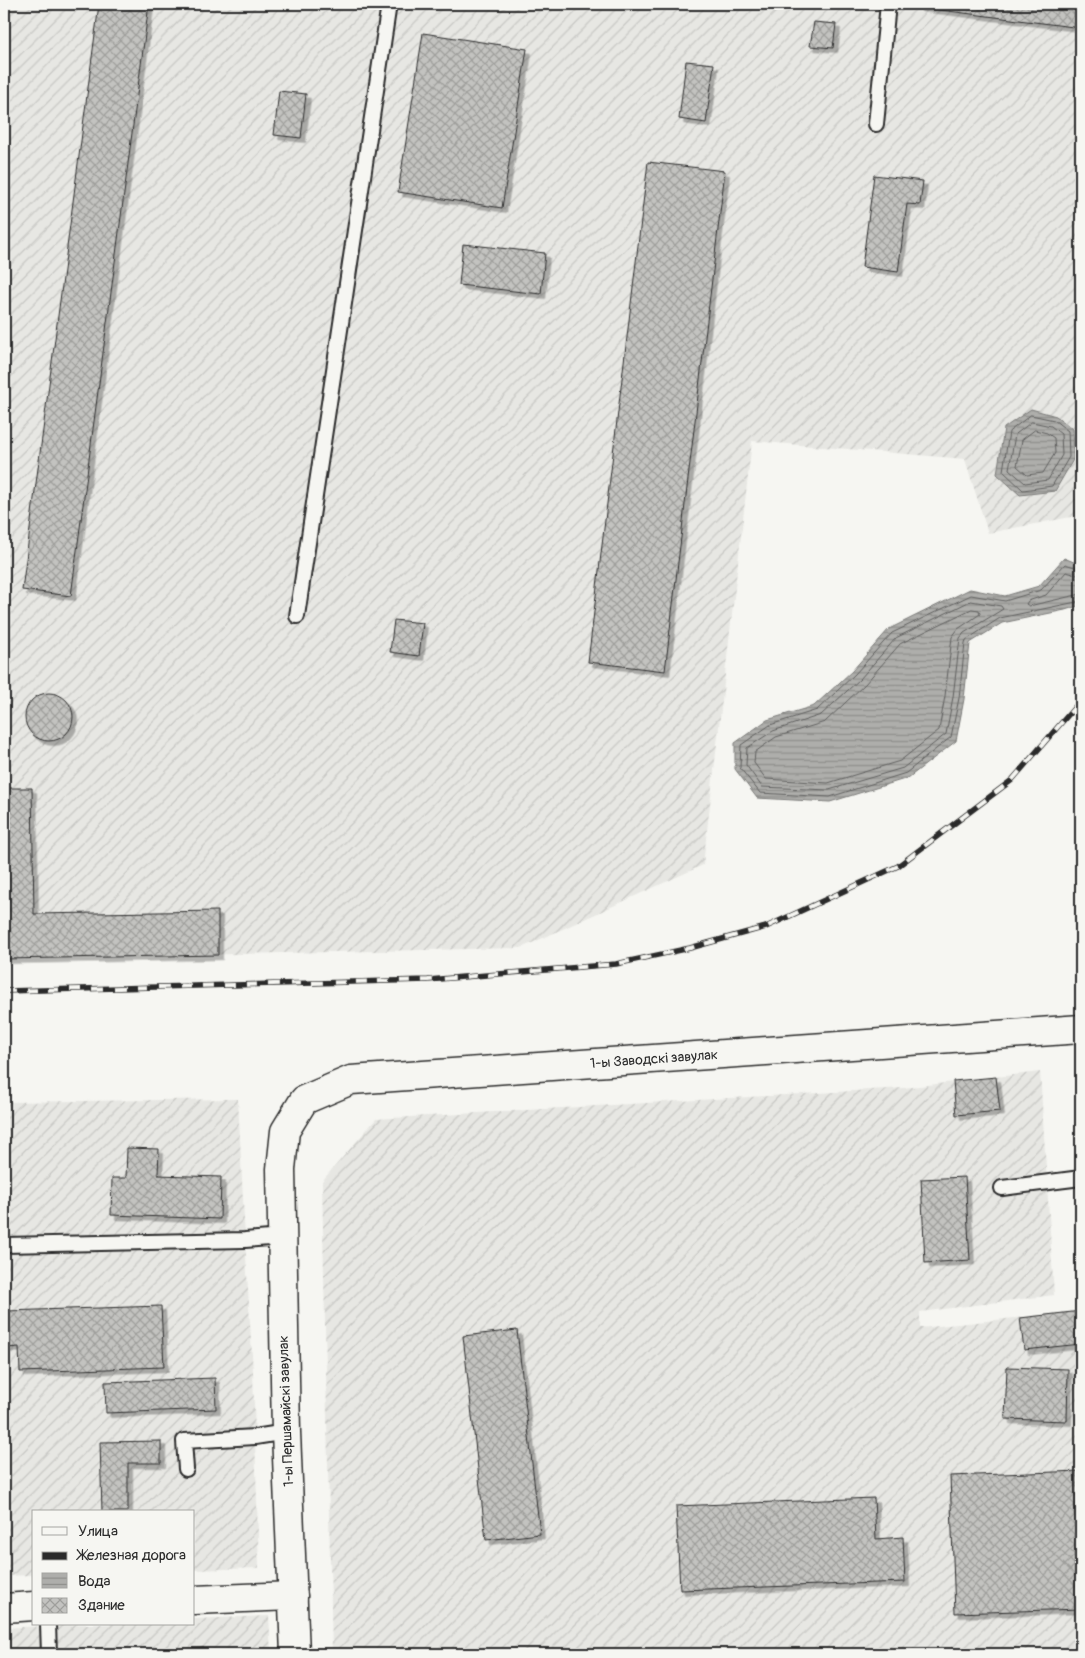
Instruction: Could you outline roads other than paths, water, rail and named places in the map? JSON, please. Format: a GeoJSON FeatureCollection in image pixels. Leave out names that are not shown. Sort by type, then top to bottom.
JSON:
{"type":"FeatureCollection","features":[{"type":"Feature","properties":{"kind":"street","name":"1-ы Заводскі завулак"},"geometry":{"type":"LineString","coordinates":[[281,1169],[285,1131],[304,1100],[351,1080],[1081,1029]]}},
{"type":"Feature","properties":{"kind":"street","name":"1-ы Першамайскі завулак"},"geometry":{"type":"LineString","coordinates":[[281,1169],[286,1432],[295,1654]]}},
{"type":"Feature","properties":{"kind":"street"},"geometry":{"type":"LineString","coordinates":[[195,1600],[293,1596]]}},
{"type":"Feature","properties":{"kind":"street"},"geometry":{"type":"LineString","coordinates":[[4,1608],[32,1606]]}},
{"type":"Feature","properties":{"kind":"lane"},"geometry":{"type":"LineString","coordinates":[[297,616],[388,4]]}},
{"type":"Feature","properties":{"kind":"lane"},"geometry":{"type":"LineString","coordinates":[[876,124],[888,4]]}},
{"type":"Feature","properties":{"kind":"lane"},"geometry":{"type":"LineString","coordinates":[[1002,1188],[1081,1178]]}},
{"type":"Feature","properties":{"kind":"lane"},"geometry":{"type":"LineString","coordinates":[[4,1245],[245,1240],[282,1237]]}},
{"type":"Feature","properties":{"kind":"lane"},"geometry":{"type":"LineString","coordinates":[[186,1469],[184,1441],[255,1437],[286,1432]]}},
{"type":"Feature","properties":{"kind":"lane"},"geometry":{"type":"LineString","coordinates":[[48,1626],[49,1654]]}},
{"type":"Feature","properties":{"kind":"water"},"geometry":{"type":"Polygon","coordinates":[[[1031,409],[1056,416],[1073,429],[1074,458],[1055,491],[1020,495],[997,474],[1004,428],[1031,409]]]}},
{"type":"Feature","properties":{"kind":"water"},"geometry":{"type":"Polygon","coordinates":[[[1064,558],[1081,565],[1081,605],[1002,623],[970,643],[964,699],[956,741],[908,778],[830,802],[757,798],[735,769],[735,743],[767,720],[814,706],[852,671],[889,629],[970,589],[1005,596],[1039,586],[1064,558]]]}},
{"type":"Feature","properties":{"kind":"railway"},"geometry":{"type":"LineString","coordinates":[[4,991],[428,980],[616,964],[690,948],[766,927],[898,866],[1012,780],[1081,700]]}}]}
